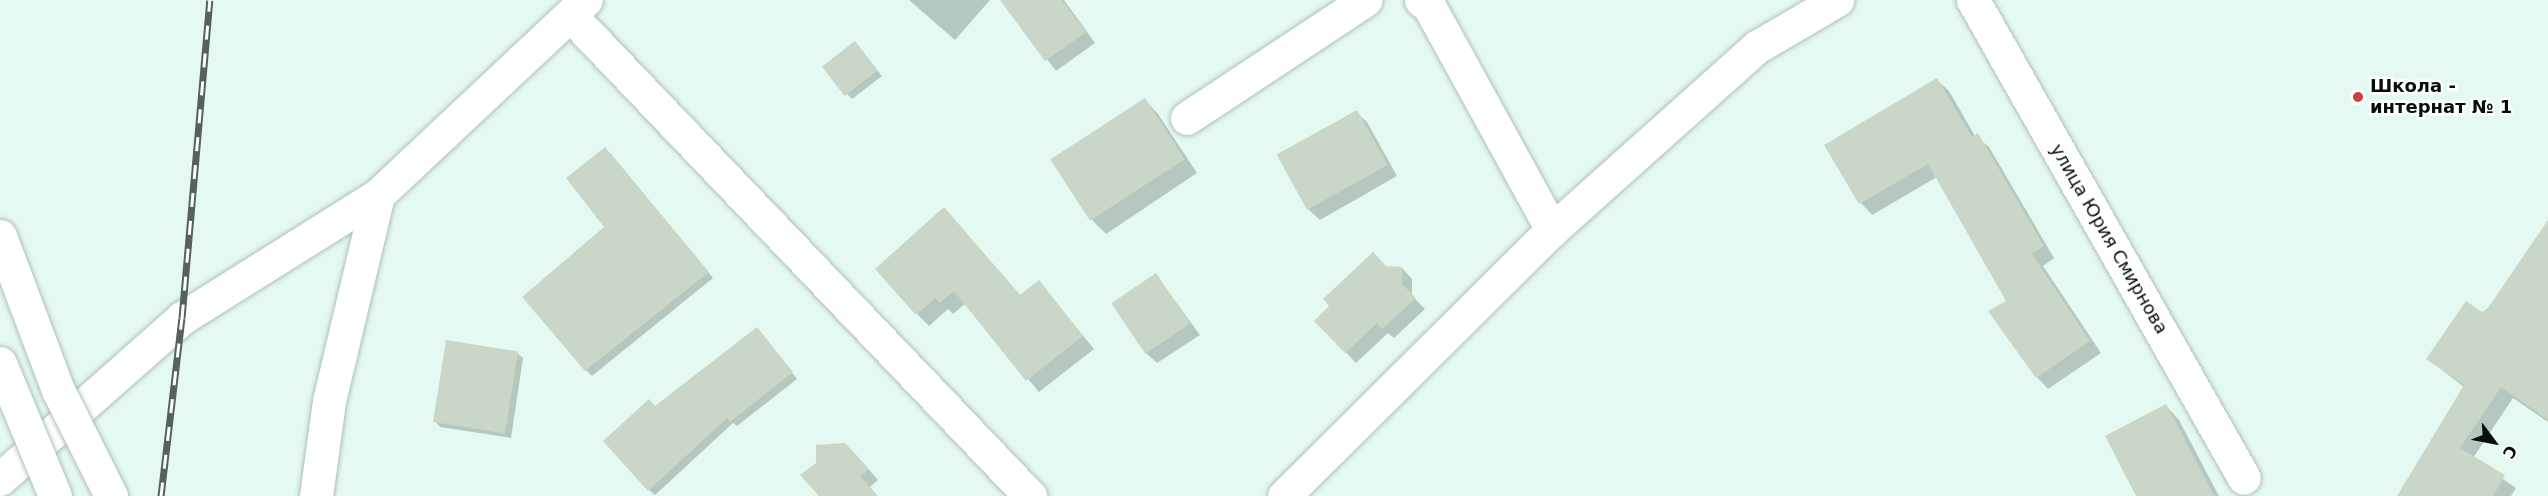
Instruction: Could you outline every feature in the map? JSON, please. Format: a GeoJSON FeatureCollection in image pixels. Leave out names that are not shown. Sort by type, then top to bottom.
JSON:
{"type":"FeatureCollection","features":[{"type":"Feature","properties":{"kind":"street"},"geometry":{"type":"LineString","coordinates":[[1187,118],[1365,0]]}},
{"type":"Feature","properties":{"kind":"street"},"geometry":{"type":"LineString","coordinates":[[1421,0],[1429,6],[1552,230]]}},
{"type":"Feature","properties":{"kind":"street"},"geometry":{"type":"LineString","coordinates":[[1284,496],[1552,230],[1757,47],[1837,0]]}},
{"type":"Feature","properties":{"kind":"street","name":"улица Юрия Смирнова"},"geometry":{"type":"LineString","coordinates":[[1973,0],[2244,478]]}},
{"type":"Feature","properties":{"kind":"street"},"geometry":{"type":"LineString","coordinates":[[7,473],[182,318],[378,195],[578,7],[1030,496]]}},
{"type":"Feature","properties":{"kind":"street"},"geometry":{"type":"LineString","coordinates":[[316,496],[329,401],[378,195]]}},
{"type":"Feature","properties":{"kind":"street"},"geometry":{"type":"LineString","coordinates":[[0,236],[58,390],[111,496]]}},
{"type":"Feature","properties":{"kind":"street"},"geometry":{"type":"LineString","coordinates":[[0,363],[55,496]]}},
{"type":"Feature","properties":{"kind":"building"},"geometry":{"type":"Polygon","coordinates":[[[1000,0],[1062,0],[1086,32],[1045,61],[1000,0]]]}},
{"type":"Feature","properties":{"kind":"building"},"geometry":{"type":"Polygon","coordinates":[[[855,41],[878,70],[845,96],[822,67],[855,41]]]}},
{"type":"Feature","properties":{"kind":"building"},"geometry":{"type":"Polygon","coordinates":[[[1937,78],[1972,137],[1978,133],[2044,246],[2032,254],[2090,341],[2036,378],[1988,311],[2006,301],[1928,164],[1859,204],[1824,145],[1937,78]]]}},
{"type":"Feature","properties":{"kind":"building"},"geometry":{"type":"Polygon","coordinates":[[[1145,98],[1185,159],[1090,221],[1050,160],[1145,98]]]}},
{"type":"Feature","properties":{"kind":"building"},"geometry":{"type":"Polygon","coordinates":[[[1357,110],[1388,165],[1307,210],[1277,155],[1357,110]]]}},
{"type":"Feature","properties":{"kind":"building"},"geometry":{"type":"Polygon","coordinates":[[[605,147],[709,272],[585,371],[522,297],[604,227],[566,178],[605,147]]]}},
{"type":"Feature","properties":{"kind":"building"},"geometry":{"type":"Polygon","coordinates":[[[944,207],[1020,295],[1039,280],[1083,336],[1026,381],[954,291],[940,303],[935,298],[916,315],[875,269],[944,207]]]}},
{"type":"Feature","properties":{"kind":"building"},"geometry":{"type":"Polygon","coordinates":[[[2548,220],[2548,420],[2501,387],[2460,448],[2505,475],[2493,496],[2397,496],[2464,385],[2426,359],[2466,301],[2482,312],[2488,308],[2548,220]]]}},
{"type":"Feature","properties":{"kind":"building"},"geometry":{"type":"Polygon","coordinates":[[[1373,252],[1386,266],[1402,267],[1402,284],[1416,298],[1382,329],[1377,323],[1345,353],[1314,321],[1329,306],[1323,299],[1373,252]]]}},
{"type":"Feature","properties":{"kind":"building"},"geometry":{"type":"Polygon","coordinates":[[[1156,273],[1190,324],[1145,354],[1111,303],[1156,273]]]}},
{"type":"Feature","properties":{"kind":"building"},"geometry":{"type":"Polygon","coordinates":[[[757,327],[793,372],[730,422],[727,418],[648,491],[603,441],[649,399],[655,406],[757,327]]]}},
{"type":"Feature","properties":{"kind":"building"},"geometry":{"type":"Polygon","coordinates":[[[446,340],[518,351],[505,433],[433,422],[446,340]]]}},
{"type":"Feature","properties":{"kind":"building"},"geometry":{"type":"Polygon","coordinates":[[[2166,404],[2214,496],[2136,496],[2105,436],[2166,404]]]}},
{"type":"Feature","properties":{"kind":"building"},"geometry":{"type":"Polygon","coordinates":[[[845,443],[869,469],[860,476],[878,496],[819,496],[800,475],[816,463],[816,445],[845,443]]]}},
{"type":"Feature","properties":{"kind":"railway"},"geometry":{"type":"LineString","coordinates":[[161,496],[182,318],[210,0]]}},
{"type":"Feature","properties":{"kind":"place","name":"Школа - интернат № 1"},"geometry":{"type":"Point","coordinates":[2358,97]}}]}
